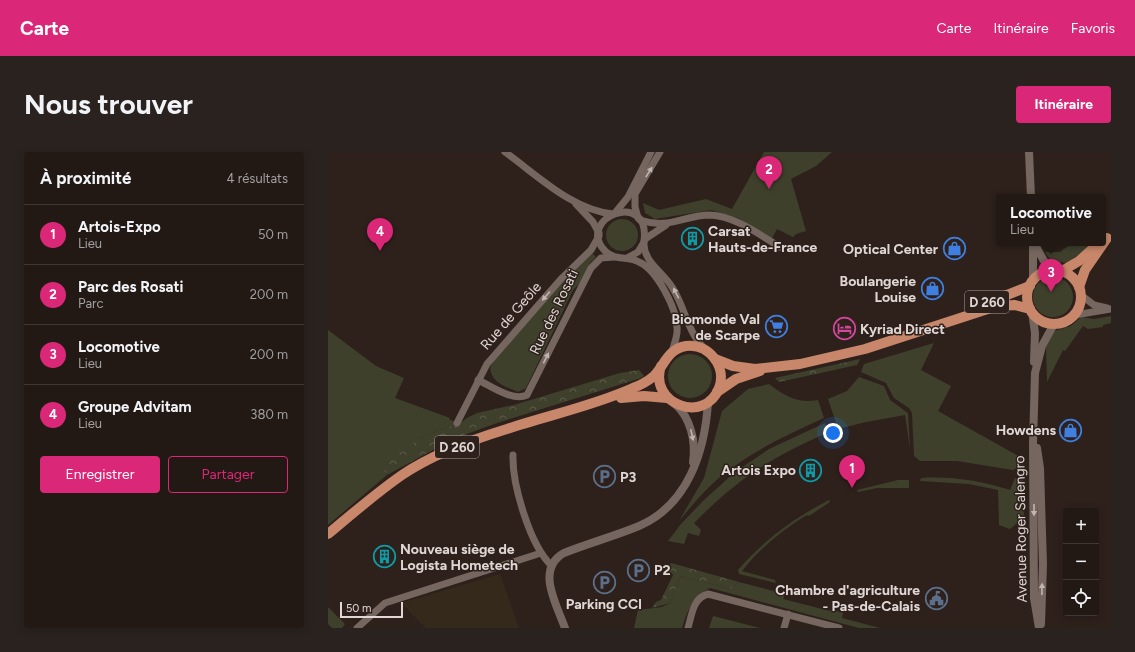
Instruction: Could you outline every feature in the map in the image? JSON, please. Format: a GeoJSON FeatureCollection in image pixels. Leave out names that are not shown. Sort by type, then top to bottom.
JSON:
{"type":"FeatureCollection","features":[{"type":"Feature","properties":{"kind":"main road"},"geometry":{"type":"LineString","coordinates":[[1097,246],[1079,261],[1058,271],[1042,273],[1031,283],[1027,296],[1031,311],[1040,320],[1054,324],[1065,322],[1074,315],[1080,305],[1080,291],[1086,269],[1101,246]]}},
{"type":"Feature","properties":{"kind":"main road"},"geometry":{"type":"LineString","coordinates":[[1058,271],[1072,276],[1080,291]]}},
{"type":"Feature","properties":{"kind":"main road","name":"D 260"},"geometry":{"type":"LineString","coordinates":[[945,322],[1031,283]]}},
{"type":"Feature","properties":{"kind":"main road","name":"D 260"},"geometry":{"type":"LineString","coordinates":[[717,392],[736,379],[766,369],[800,364],[865,349],[945,322],[1002,305],[1014,305],[1031,311]]}},
{"type":"Feature","properties":{"kind":"main road"},"geometry":{"type":"LineString","coordinates":[[688,346],[698,347],[708,352],[715,360],[721,374],[717,392],[708,402],[699,407],[690,408],[671,401],[659,382],[661,366],[672,352],[688,346]]}},
{"type":"Feature","properties":{"kind":"main road","name":"D 260"},"geometry":{"type":"LineString","coordinates":[[715,360],[739,368],[766,369]]}},
{"type":"Feature","properties":{"kind":"main road","name":"D 260"},"geometry":{"type":"LineString","coordinates":[[328,534],[402,475],[425,462],[453,449],[506,429],[605,400],[645,383],[661,366]]}},
{"type":"Feature","properties":{"kind":"main road","name":"D 260"},"geometry":{"type":"LineString","coordinates":[[605,400],[637,396],[671,401]]}},
{"type":"Feature","properties":{"kind":"street"},"geometry":{"type":"LineString","coordinates":[[505,152],[571,200],[594,222],[602,248],[614,257],[638,261],[649,268],[668,299],[677,326],[677,335],[672,352]]}},
{"type":"Feature","properties":{"kind":"street"},"geometry":{"type":"LineString","coordinates":[[599,235],[603,222],[614,213],[628,197],[651,152]]}},
{"type":"Feature","properties":{"kind":"street"},"geometry":{"type":"LineString","coordinates":[[639,220],[634,203],[636,191],[660,152]]}},
{"type":"Feature","properties":{"kind":"street"},"geometry":{"type":"LineString","coordinates":[[1029,153],[1031,194]]}},
{"type":"Feature","properties":{"kind":"street"},"geometry":{"type":"LineString","coordinates":[[571,200],[598,211],[614,213],[628,212],[639,220],[644,227],[645,241],[650,260],[672,287],[692,332],[708,352]]}},
{"type":"Feature","properties":{"kind":"street"},"geometry":{"type":"LineString","coordinates":[[639,220],[655,224],[671,223],[704,216],[721,217],[736,222],[780,247]]}},
{"type":"Feature","properties":{"kind":"street"},"geometry":{"type":"LineString","coordinates":[[626,258],[638,252],[645,241],[656,230],[671,223]]}},
{"type":"Feature","properties":{"kind":"street","name":"Rue de Geôle"},"geometry":{"type":"LineString","coordinates":[[457,423],[478,380],[490,360],[561,279],[591,250],[599,235]]}},
{"type":"Feature","properties":{"kind":"street"},"geometry":{"type":"LineString","coordinates":[[1031,283],[1033,246]]}},
{"type":"Feature","properties":{"kind":"street"},"geometry":{"type":"LineString","coordinates":[[1035,246],[1044,261],[1058,271]]}},
{"type":"Feature","properties":{"kind":"street","name":"Rue des Rosati"},"geometry":{"type":"LineString","coordinates":[[478,380],[513,396],[524,397],[529,393],[591,268],[601,258],[614,257]]}},
{"type":"Feature","properties":{"kind":"street"},"geometry":{"type":"LineString","coordinates":[[1080,291],[1098,307],[1111,309]]}},
{"type":"Feature","properties":{"kind":"street"},"geometry":{"type":"LineString","coordinates":[[1074,315],[1111,309]]}},
{"type":"Feature","properties":{"kind":"street","name":"Avenue Roger Salengro"},"geometry":{"type":"LineString","coordinates":[[1031,311],[1034,322],[1035,373],[1034,598],[1040,628]]}},
{"type":"Feature","properties":{"kind":"street","name":"Avenue Roger Salengro"},"geometry":{"type":"LineString","coordinates":[[1035,373],[1041,350],[1054,324]]}},
{"type":"Feature","properties":{"kind":"street"},"geometry":{"type":"LineString","coordinates":[[671,401],[683,412],[690,430],[694,452],[692,471]]}},
{"type":"Feature","properties":{"kind":"street"},"geometry":{"type":"LineString","coordinates":[[565,628],[549,581],[552,566],[558,556],[639,526],[653,518],[679,496],[692,471],[700,449],[708,402]]}},
{"type":"Feature","properties":{"kind":"street"},"geometry":{"type":"LineString","coordinates":[[513,455],[513,466],[518,497],[541,553],[552,566]]}},
{"type":"Feature","properties":{"kind":"street"},"geometry":{"type":"LineString","coordinates":[[357,628],[385,603],[541,553]]}},
{"type":"Feature","properties":{"kind":"street"},"geometry":{"type":"LineString","coordinates":[[688,628],[695,603],[700,597],[708,594],[839,628]]}},
{"type":"Feature","properties":{"kind":"street"},"geometry":{"type":"LineString","coordinates":[[784,628],[788,614]]}},
{"type":"Feature","properties":{"kind":"shaded area"},"geometry":{"type":"Polygon","coordinates":[[[500,574],[519,628],[426,628],[401,603],[500,574]]]}},
{"type":"Feature","properties":{"kind":"green space"},"geometry":{"type":"Polygon","coordinates":[[[764,152],[832,152],[816,166],[791,179],[806,231],[796,234],[793,237],[777,229],[772,238],[738,218],[711,210],[655,219],[645,213],[643,203],[659,210],[706,199],[732,209],[764,152]]]}},
{"type":"Feature","properties":{"kind":"green space"},"geometry":{"type":"Polygon","coordinates":[[[619,219],[625,219],[635,226],[638,235],[637,241],[631,248],[625,251],[619,251],[609,244],[606,238],[606,232],[613,222],[619,219]]]}},
{"type":"Feature","properties":{"kind":"green space"},"geometry":{"type":"Polygon","coordinates":[[[1068,246],[1090,246],[1067,263],[1051,261],[1045,252],[1060,252],[1068,246]]]}},
{"type":"Feature","properties":{"kind":"green space"},"geometry":{"type":"Polygon","coordinates":[[[591,252],[596,257],[589,264],[583,280],[573,290],[526,388],[518,392],[504,386],[493,377],[490,367],[496,358],[576,266],[591,252]]]}},
{"type":"Feature","properties":{"kind":"green space"},"geometry":{"type":"Polygon","coordinates":[[[1053,277],[1067,283],[1073,297],[1067,311],[1053,317],[1039,311],[1033,297],[1039,283],[1053,277]]]}},
{"type":"Feature","properties":{"kind":"green space"},"geometry":{"type":"Polygon","coordinates":[[[1111,316],[1111,323],[1103,325],[1103,327],[1088,329],[1083,326],[1065,351],[1063,350],[1047,382],[1046,347],[1054,331],[1071,326],[1081,317],[1094,319],[1111,316]]]}},
{"type":"Feature","properties":{"kind":"green space"},"geometry":{"type":"Polygon","coordinates":[[[328,330],[376,366],[404,378],[395,398],[450,418],[449,419],[459,424],[444,428],[420,439],[384,470],[387,475],[328,525],[328,330]]]}},
{"type":"Feature","properties":{"kind":"green space"},"geometry":{"type":"Polygon","coordinates":[[[934,343],[921,370],[951,386],[938,411],[1024,459],[1022,465],[1013,470],[957,461],[920,461],[914,456],[912,413],[909,408],[894,398],[886,383],[861,372],[864,364],[934,343]]]}},
{"type":"Feature","properties":{"kind":"green space"},"geometry":{"type":"Polygon","coordinates":[[[686,354],[694,354],[699,355],[706,360],[711,367],[711,385],[706,392],[699,397],[686,398],[678,395],[671,388],[668,380],[668,372],[671,364],[678,357],[686,354]]]}},
{"type":"Feature","properties":{"kind":"green space"},"geometry":{"type":"Polygon","coordinates":[[[860,359],[857,365],[779,382],[775,378],[860,359]]]}},
{"type":"Feature","properties":{"kind":"green space"},"geometry":{"type":"Polygon","coordinates":[[[639,370],[644,376],[641,378],[494,424],[453,439],[387,475],[384,470],[393,458],[420,439],[444,428],[459,424],[477,413],[514,405],[620,373],[639,370]]]}},
{"type":"Feature","properties":{"kind":"green space"},"geometry":{"type":"Polygon","coordinates":[[[859,377],[884,386],[890,400],[908,413],[910,449],[905,415],[838,429],[828,399],[847,391],[859,377]]]}},
{"type":"Feature","properties":{"kind":"green space"},"geometry":{"type":"Polygon","coordinates":[[[769,384],[780,392],[798,400],[818,400],[824,418],[773,442],[737,464],[707,489],[679,521],[704,478],[722,411],[748,389],[769,384]]]}},
{"type":"Feature","properties":{"kind":"green space"},"geometry":{"type":"Polygon","coordinates":[[[825,423],[829,432],[808,441],[756,470],[710,507],[694,523],[701,530],[699,536],[688,533],[684,544],[668,541],[681,524],[704,500],[735,472],[769,449],[825,423]]]}},
{"type":"Feature","properties":{"kind":"green space"},"geometry":{"type":"Polygon","coordinates":[[[921,478],[966,480],[1010,490],[1015,478],[1023,479],[1024,517],[1010,529],[999,525],[998,490],[969,484],[920,481],[921,478]]]}},
{"type":"Feature","properties":{"kind":"green space"},"geometry":{"type":"Polygon","coordinates":[[[898,480],[909,480],[909,488],[877,488],[858,492],[857,490],[898,480]]]}},
{"type":"Feature","properties":{"kind":"green space"},"geometry":{"type":"Polygon","coordinates":[[[829,500],[830,502],[809,516],[805,516],[779,534],[756,555],[742,571],[775,580],[776,583],[739,574],[738,570],[769,539],[804,514],[829,500]]]}},
{"type":"Feature","properties":{"kind":"green space"},"geometry":{"type":"Polygon","coordinates":[[[671,563],[739,582],[730,589],[681,576],[670,603],[652,608],[656,602],[661,600],[673,575],[669,572],[668,568],[671,563]]]}},
{"type":"Feature","properties":{"kind":"green space"},"geometry":{"type":"Polygon","coordinates":[[[681,576],[730,589],[739,582],[785,594],[783,599],[830,611],[831,609],[843,613],[842,618],[880,628],[859,628],[710,588],[695,600],[689,610],[682,628],[634,628],[638,610],[662,607],[670,603],[681,576]]]}},
{"type":"Feature","properties":{"kind":"green space"},"geometry":{"type":"Polygon","coordinates":[[[328,607],[345,624],[342,628],[332,628],[328,624],[328,607]]]}},
{"type":"Feature","properties":{"kind":"green space"},"geometry":{"type":"Polygon","coordinates":[[[713,616],[760,628],[709,628],[713,616]]]}},
{"type":"Feature","properties":{"kind":"place","name":"Parc des Rosati"},"geometry":{"type":"Point","coordinates":[769,189]}},
{"type":"Feature","properties":{"kind":"place","name":"Carsat Hauts-de-France"},"geometry":{"type":"Point","coordinates":[693,239]}},
{"type":"Feature","properties":{"kind":"place","name":"Optical Center"},"geometry":{"type":"Point","coordinates":[954,249]}},
{"type":"Feature","properties":{"kind":"place","name":"Groupe Advitam"},"geometry":{"type":"Point","coordinates":[380,251]}},
{"type":"Feature","properties":{"kind":"place","name":"Boulangerie Louise"},"geometry":{"type":"Point","coordinates":[932,289]}},
{"type":"Feature","properties":{"kind":"place","name":"Locomotive"},"geometry":{"type":"Point","coordinates":[1051,292]}},
{"type":"Feature","properties":{"kind":"place","name":"Biomonde Val de Scarpe"},"geometry":{"type":"Point","coordinates":[776,327]}},
{"type":"Feature","properties":{"kind":"place","name":"Kyriad Direct"},"geometry":{"type":"Point","coordinates":[845,329]}},
{"type":"Feature","properties":{"kind":"place","name":"Howdens"},"geometry":{"type":"Point","coordinates":[1071,430]}},
{"type":"Feature","properties":{"kind":"place","name":"Artois Expo"},"geometry":{"type":"Point","coordinates":[811,470]}},
{"type":"Feature","properties":{"kind":"place","name":"P3"},"geometry":{"type":"Point","coordinates":[605,477]}},
{"type":"Feature","properties":{"kind":"place","name":"Artois-Expo"},"geometry":{"type":"Point","coordinates":[852,488]}},
{"type":"Feature","properties":{"kind":"place","name":"Nouveau siège de Logista Hometech"},"geometry":{"type":"Point","coordinates":[385,557]}},
{"type":"Feature","properties":{"kind":"place","name":"P2"},"geometry":{"type":"Point","coordinates":[638,570]}},
{"type":"Feature","properties":{"kind":"place","name":"Parking CCI"},"geometry":{"type":"Point","coordinates":[604,582]}},
{"type":"Feature","properties":{"kind":"place","name":"Chambre d'agriculture - Pas-de-Calais"},"geometry":{"type":"Point","coordinates":[936,598]}}]}
